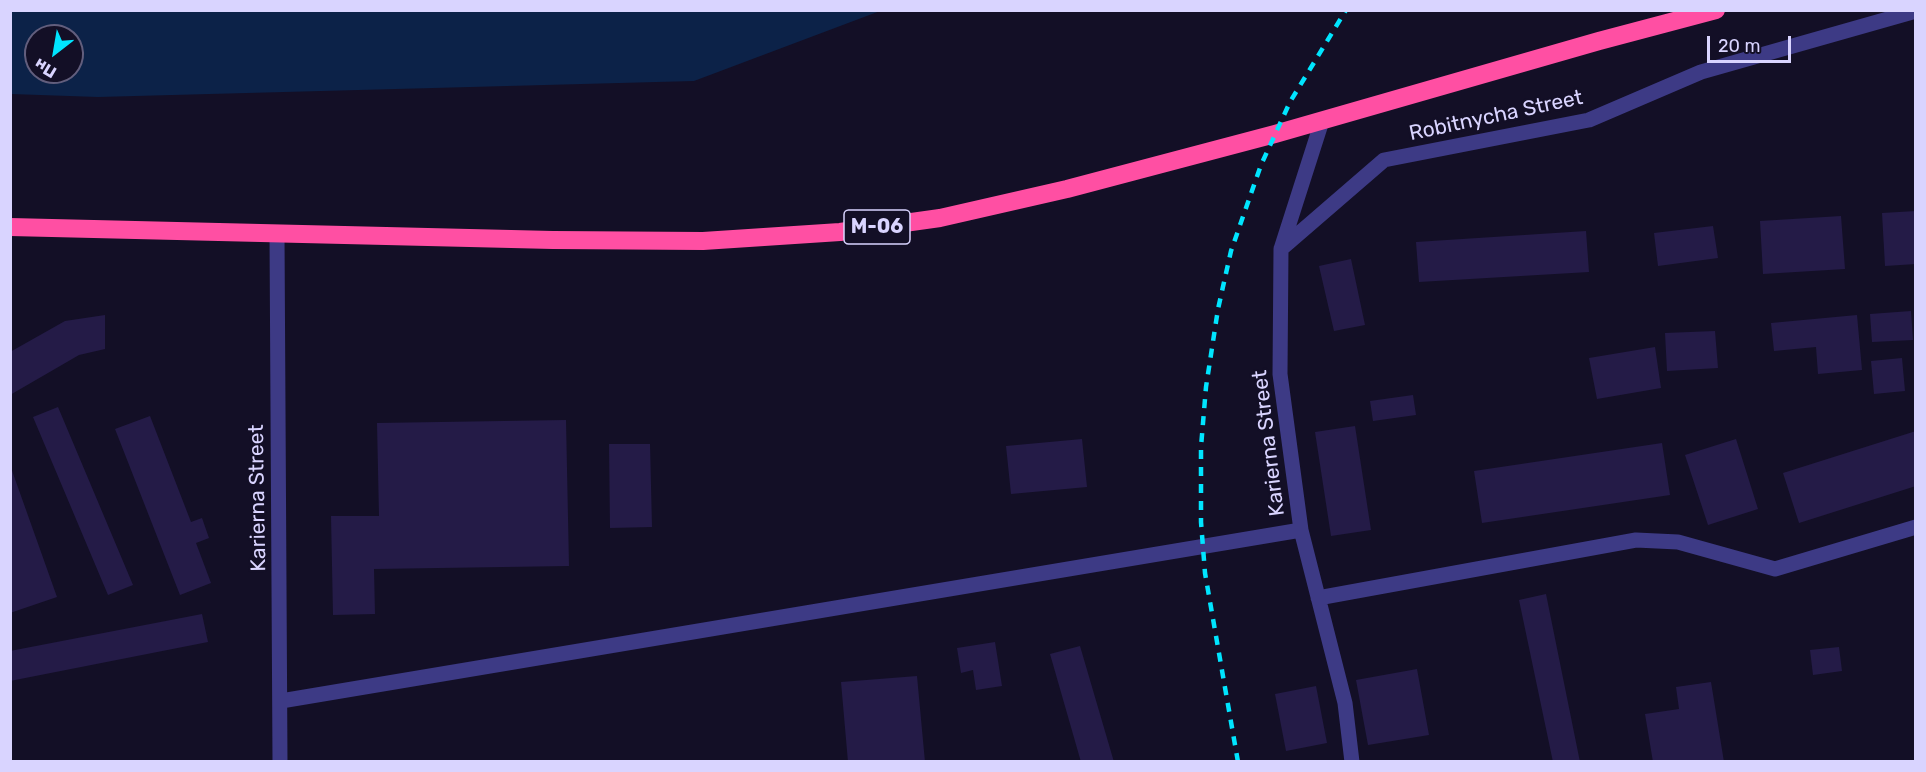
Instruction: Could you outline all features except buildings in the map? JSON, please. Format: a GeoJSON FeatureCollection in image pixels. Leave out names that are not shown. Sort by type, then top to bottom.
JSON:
{"type":"FeatureCollection","features":[{"type":"Feature","properties":{"kind":"highway","name":"М-06"},"geometry":{"type":"LineString","coordinates":[[10,227],[553,240],[703,241],[840,232],[940,218],[1067,189],[1322,121],[1599,41],[1716,10]]}},
{"type":"Feature","properties":{"kind":"street","name":"Robitnycha Street"},"geometry":{"type":"LineString","coordinates":[[1281,249],[1384,160],[1589,120],[1701,72],[1916,11]]}},
{"type":"Feature","properties":{"kind":"street","name":"Karierna Street"},"geometry":{"type":"LineString","coordinates":[[1322,121],[1281,249],[1280,374],[1300,530],[1345,703],[1352,762]]}},
{"type":"Feature","properties":{"kind":"street","name":"Karierna Street"},"geometry":{"type":"LineString","coordinates":[[277,234],[280,762]]}},
{"type":"Feature","properties":{"kind":"street"},"geometry":{"type":"LineString","coordinates":[[1318,598],[1636,540],[1678,542],[1775,569],[1916,526]]}},
{"type":"Feature","properties":{"kind":"street"},"geometry":{"type":"LineString","coordinates":[[281,701],[1300,530]]}},
{"type":"Feature","properties":{"kind":"water"},"geometry":{"type":"Polygon","coordinates":[[[11,10],[880,10],[694,81],[98,97],[11,94],[11,10]]]}},
{"type":"Feature","properties":{"kind":"railway"},"geometry":{"type":"LineString","coordinates":[[1238,762],[1205,573],[1201,522],[1201,447],[1206,387],[1218,309],[1231,251],[1261,165],[1290,102],[1346,10]]}}]}
